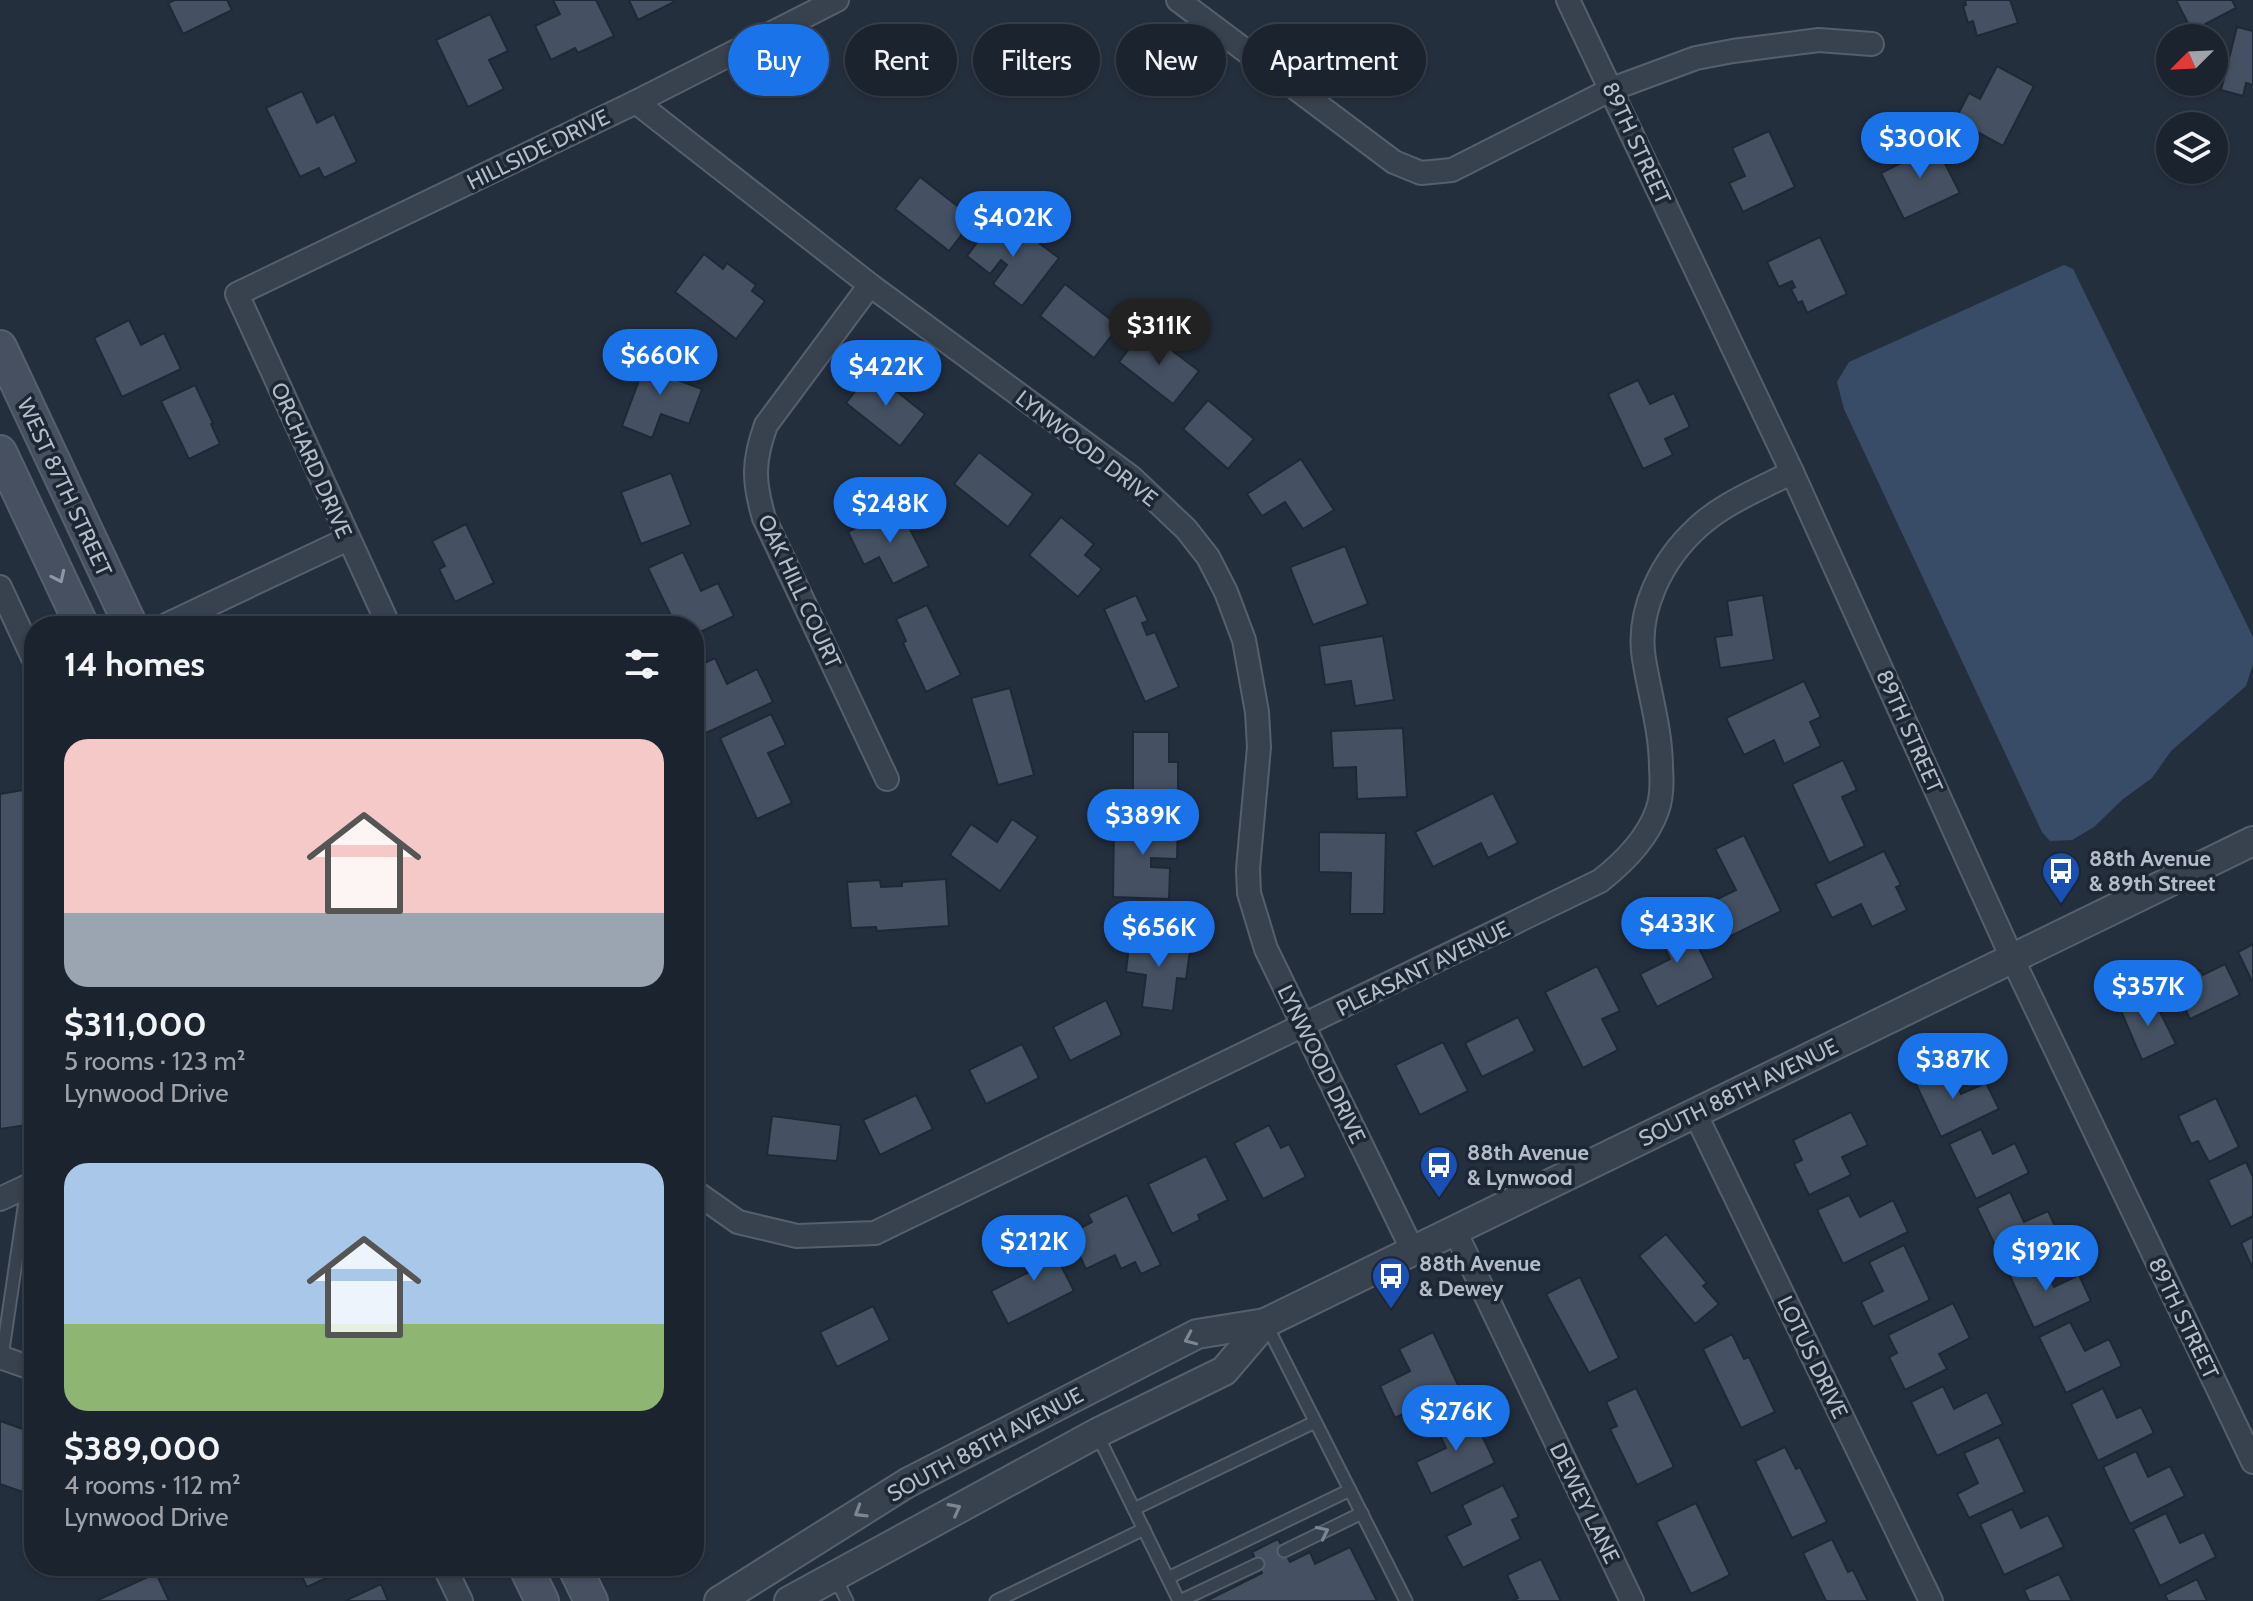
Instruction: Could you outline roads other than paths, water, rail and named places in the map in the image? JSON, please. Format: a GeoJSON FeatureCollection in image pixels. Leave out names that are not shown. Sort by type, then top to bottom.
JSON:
{"type":"FeatureCollection","features":[{"type":"Feature","properties":{"kind":"main road","name":"WEST 87TH STREET"},"geometry":{"type":"LineString","coordinates":[[0,347],[126,616]]}},
{"type":"Feature","properties":{"kind":"main road","name":"WEST 87TH STREET"},"geometry":{"type":"LineString","coordinates":[[0,452],[77,616]]}},
{"type":"Feature","properties":{"kind":"main road"},"geometry":{"type":"LineString","coordinates":[[530,1576],[542,1601]]}},
{"type":"Feature","properties":{"kind":"main road"},"geometry":{"type":"LineString","coordinates":[[579,1576],[591,1601]]}},
{"type":"Feature","properties":{"kind":"street","name":"HILLSIDE DRIVE"},"geometry":{"type":"LineString","coordinates":[[237,294],[636,102],[837,0]]}},
{"type":"Feature","properties":{"kind":"street"},"geometry":{"type":"LineString","coordinates":[[1178,0],[1394,162],[1421,173],[1452,170],[1612,89],[1696,58],[1819,40],[1872,44]]}},
{"type":"Feature","properties":{"kind":"street","name":"89TH STREET"},"geometry":{"type":"LineString","coordinates":[[1568,0],[1792,472],[2012,958],[2253,1462]]}},
{"type":"Feature","properties":{"kind":"street","name":"LYNWOOD DRIVE"},"geometry":{"type":"LineString","coordinates":[[636,102],[870,285],[1131,477],[1166,509],[1208,557],[1226,592],[1244,640],[1257,712],[1259,747],[1248,869],[1249,893],[1266,949],[1413,1251]]}},
{"type":"Feature","properties":{"kind":"street","name":"OAK HILL COURT"},"geometry":{"type":"LineString","coordinates":[[870,285],[766,425],[758,448],[755,471],[764,518],[887,779]]}},
{"type":"Feature","properties":{"kind":"street","name":"ORCHARD DRIVE"},"geometry":{"type":"LineString","coordinates":[[237,294],[384,616]]}},
{"type":"Feature","properties":{"kind":"street","name":"PLEASANT AVENUE"},"geometry":{"type":"LineString","coordinates":[[704,1198],[738,1222],[797,1236],[875,1233],[1600,881],[1624,862],[1657,811],[1662,783],[1661,746],[1643,655],[1646,617],[1654,585],[1674,553],[1698,527],[1726,507],[1792,472]]}},
{"type":"Feature","properties":{"kind":"street"},"geometry":{"type":"LineString","coordinates":[[185,616],[348,539]]}},
{"type":"Feature","properties":{"kind":"street"},"geometry":{"type":"LineString","coordinates":[[0,587],[24,639]]}},
{"type":"Feature","properties":{"kind":"street","name":"SOUTH 88TH AVENUE"},"geometry":{"type":"LineString","coordinates":[[719,1601],[907,1483],[1197,1334],[1265,1323],[2253,841]]}},
{"type":"Feature","properties":{"kind":"street","name":"LOTUS DRIVE"},"geometry":{"type":"LineString","coordinates":[[1695,1113],[1931,1601]]}},
{"type":"Feature","properties":{"kind":"street"},"geometry":{"type":"LineString","coordinates":[[0,1199],[24,1188]]}},
{"type":"Feature","properties":{"kind":"street","name":"DEWEY LANE"},"geometry":{"type":"LineString","coordinates":[[1455,1231],[1632,1601]]}},
{"type":"Feature","properties":{"kind":"street","name":"SOUTH 88TH AVENUE"},"geometry":{"type":"LineString","coordinates":[[789,1601],[1097,1433],[1224,1371],[1265,1323]]}},
{"type":"Feature","properties":{"kind":"street"},"geometry":{"type":"LineString","coordinates":[[1,1357],[24,1365]]}},
{"type":"Feature","properties":{"kind":"street"},"geometry":{"type":"LineString","coordinates":[[449,1576],[461,1601]]}},
{"type":"Feature","properties":{"kind":"lane"},"geometry":{"type":"LineString","coordinates":[[1,1357],[24,1221]]}},
{"type":"Feature","properties":{"kind":"lane"},"geometry":{"type":"LineString","coordinates":[[1265,1323],[1406,1601]]}},
{"type":"Feature","properties":{"kind":"lane"},"geometry":{"type":"LineString","coordinates":[[1134,1509],[1315,1422]]}},
{"type":"Feature","properties":{"kind":"lane"},"geometry":{"type":"LineString","coordinates":[[1097,1433],[1180,1601],[1258,1564]]}},
{"type":"Feature","properties":{"kind":"lane"},"geometry":{"type":"LineString","coordinates":[[1168,1578],[1350,1490]]}},
{"type":"Feature","properties":{"kind":"lane"},"geometry":{"type":"LineString","coordinates":[[1284,1551],[1362,1513]]}},
{"type":"Feature","properties":{"kind":"lane"},"geometry":{"type":"LineString","coordinates":[[996,1601],[1144,1529]]}},
{"type":"Feature","properties":{"kind":"lane"},"geometry":{"type":"LineString","coordinates":[[834,1575],[847,1601]]}},
{"type":"Feature","properties":{"kind":"water"},"geometry":{"type":"Polygon","coordinates":[[[2064,265],[2073,269],[2253,637],[2253,664],[2246,686],[2171,751],[2152,778],[2123,799],[2094,827],[2072,840],[2050,841],[2042,832],[1844,409],[1837,382],[1849,362],[2064,265]]]}},
{"type":"Feature","properties":{"kind":"place","name":"88th Avenue & 89th Street"},"geometry":{"type":"Point","coordinates":[2061,905]}},
{"type":"Feature","properties":{"kind":"place","name":"88th Avenue & Lynwood"},"geometry":{"type":"Point","coordinates":[1439,1199]}},
{"type":"Feature","properties":{"kind":"place","name":"88th Avenue & Dewey"},"geometry":{"type":"Point","coordinates":[1391,1310]}}]}
